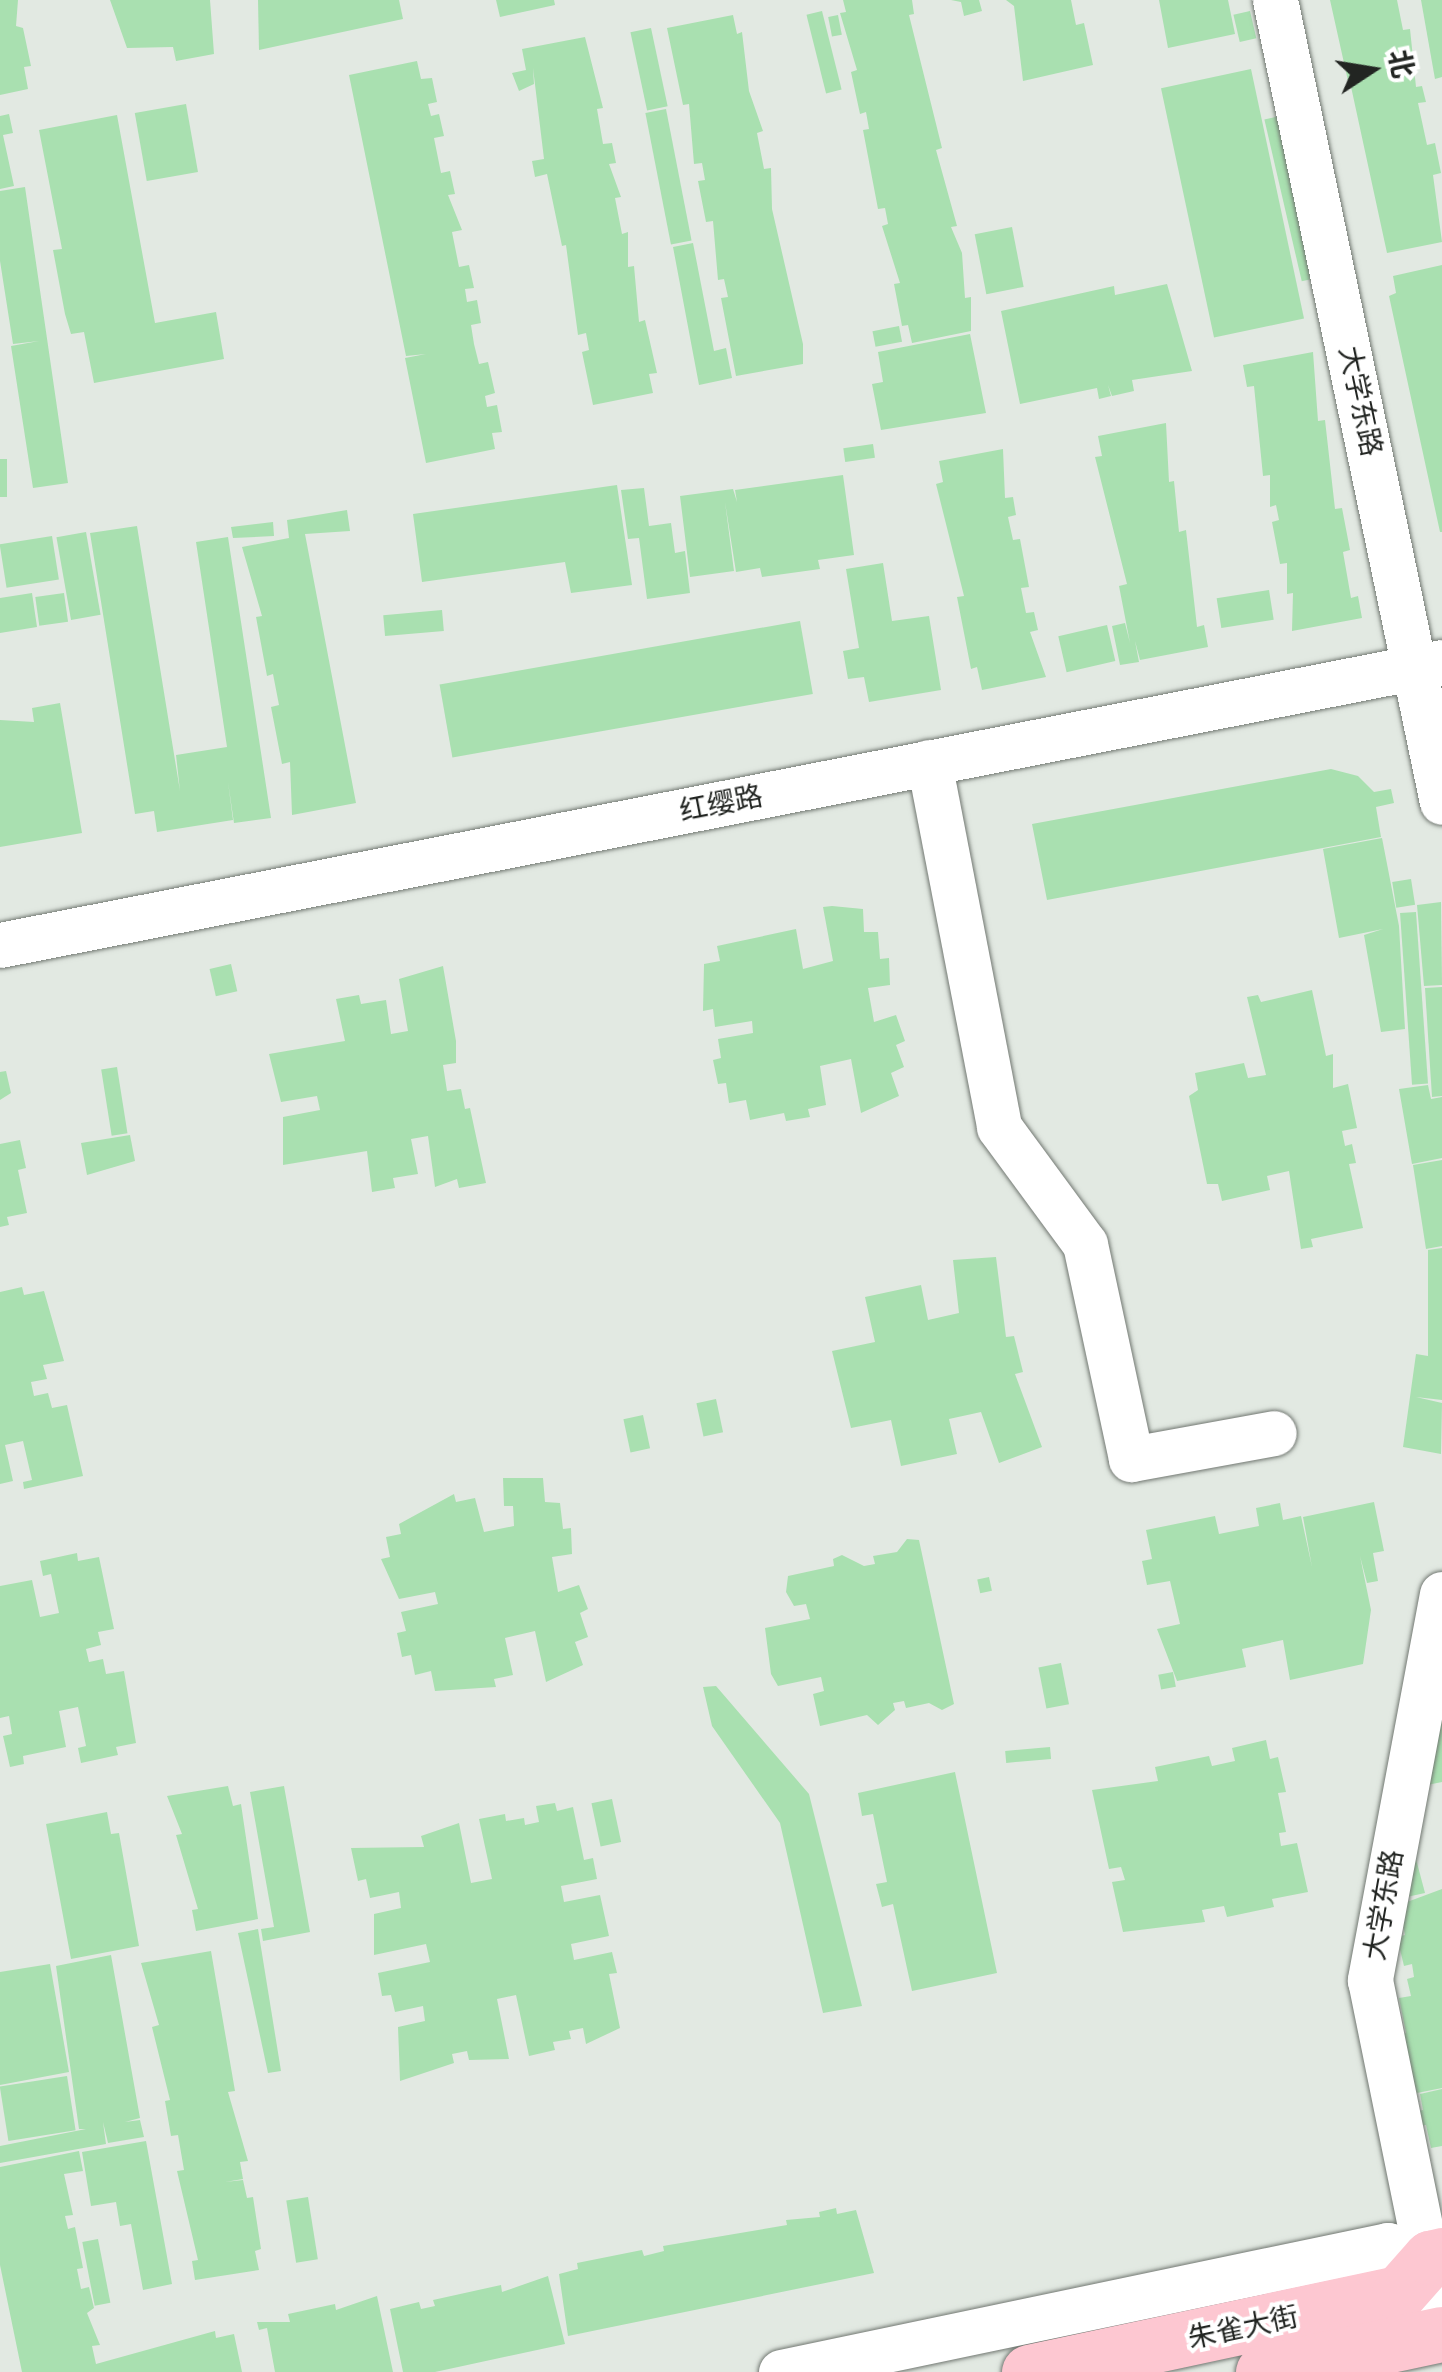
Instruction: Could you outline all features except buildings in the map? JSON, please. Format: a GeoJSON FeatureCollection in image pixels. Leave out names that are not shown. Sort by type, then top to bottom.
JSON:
{"type":"FeatureCollection","features":[{"type":"Feature","properties":{"kind":"main road","name":"朱雀大街"},"geometry":{"type":"LineString","coordinates":[[1028,2372],[1400,2294],[1436,2256]]}},
{"type":"Feature","properties":{"kind":"main road","name":"朱雀大街"},"geometry":{"type":"LineString","coordinates":[[1263,2372],[1442,2334]]}},
{"type":"Feature","properties":{"kind":"street","name":"大学东路"},"geometry":{"type":"LineString","coordinates":[[1275,0],[1430,664],[1442,802]]}},
{"type":"Feature","properties":{"kind":"street","name":"红缨路"},"geometry":{"type":"LineString","coordinates":[[0,945],[1430,664]]}},
{"type":"Feature","properties":{"kind":"street"},"geometry":{"type":"LineString","coordinates":[[930,762],[999,1127],[1085,1244],[1131,1459],[1274,1433]]}},
{"type":"Feature","properties":{"kind":"street","name":"大学东路"},"geometry":{"type":"LineString","coordinates":[[1442,1594],[1370,1980],[1436,2256],[1442,2334]]}},
{"type":"Feature","properties":{"kind":"street"},"geometry":{"type":"LineString","coordinates":[[781,2372],[1388,2244],[1436,2256]]}},
{"type":"Feature","properties":{"kind":"street"},"geometry":{"type":"LineString","coordinates":[[1422,2372],[1442,2334]]}}]}
